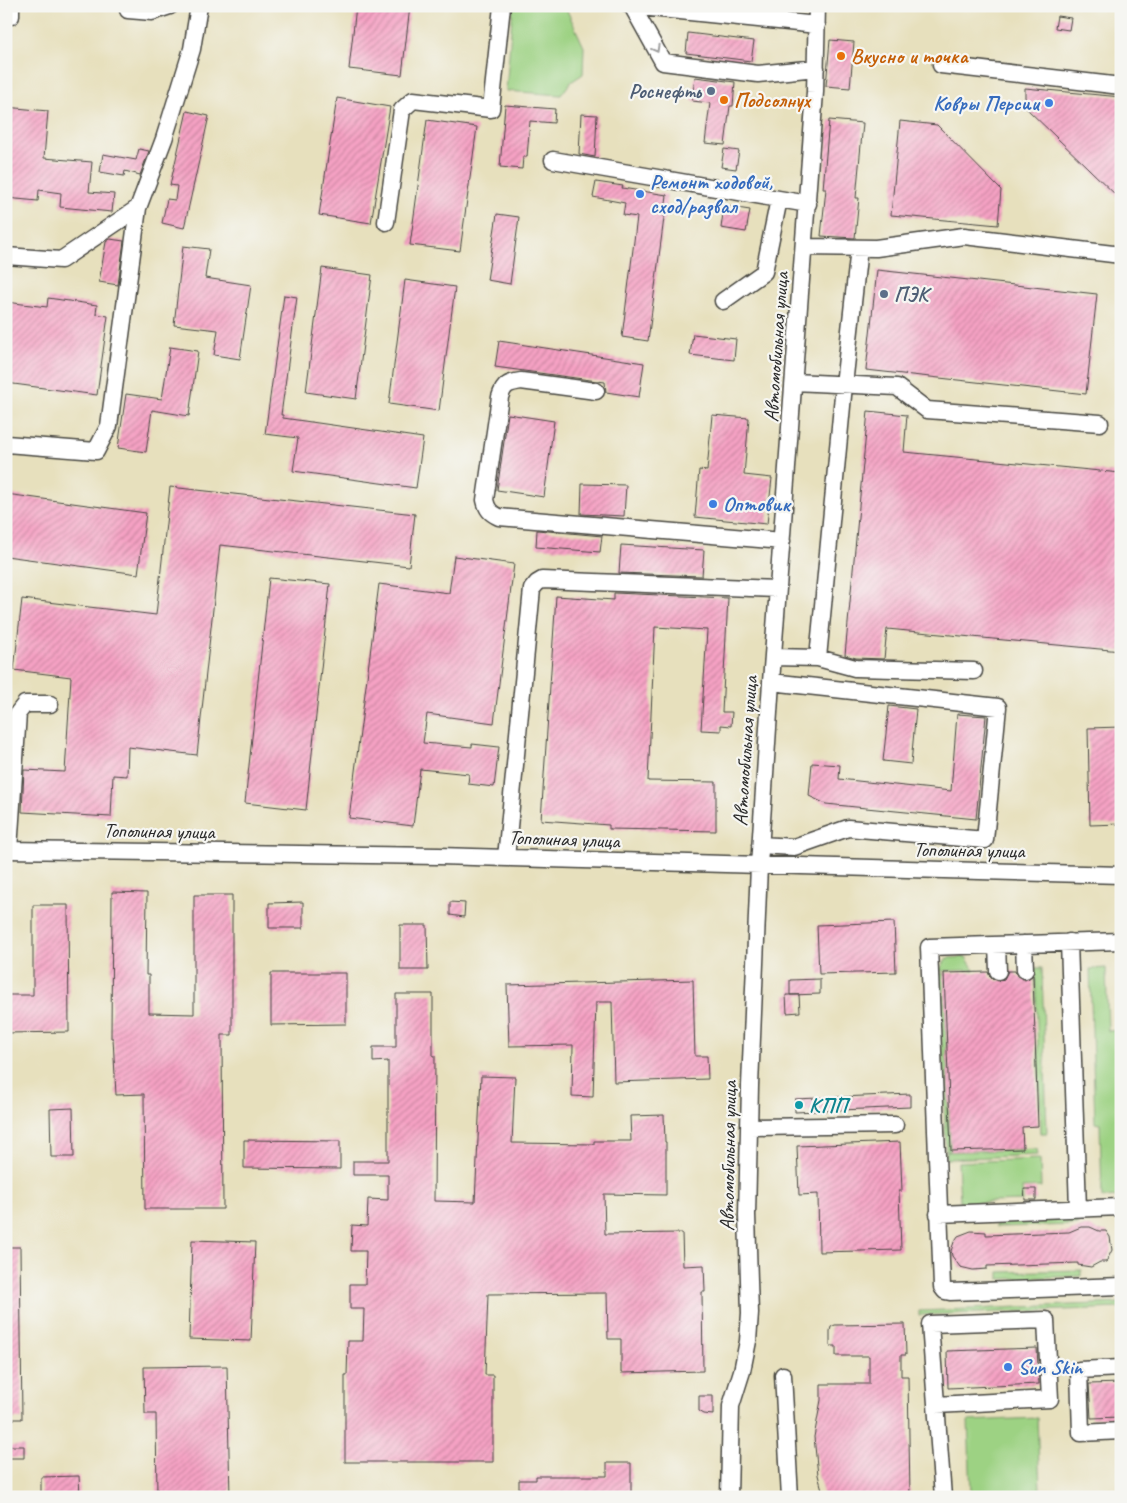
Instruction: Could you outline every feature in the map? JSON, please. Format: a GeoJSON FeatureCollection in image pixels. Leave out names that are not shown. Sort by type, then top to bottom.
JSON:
{"type":"FeatureCollection","features":[{"type":"Feature","properties":{"kind":"street"},"geometry":{"type":"LineString","coordinates":[[128,10],[152,12],[170,6]]}},
{"type":"Feature","properties":{"kind":"street"},"geometry":{"type":"LineString","coordinates":[[6,444],[96,451],[109,426],[138,208],[164,139],[192,50],[200,6]]}},
{"type":"Feature","properties":{"kind":"street"},"geometry":{"type":"LineString","coordinates":[[386,222],[402,110],[413,100],[491,109],[502,6]]}},
{"type":"Feature","properties":{"kind":"street"},"geometry":{"type":"LineString","coordinates":[[632,6],[817,25]]}},
{"type":"Feature","properties":{"kind":"street"},"geometry":{"type":"LineString","coordinates":[[632,6],[663,62],[758,74],[816,68]]}},
{"type":"Feature","properties":{"kind":"street","name":"Автомобильная улица"},"geometry":{"type":"LineString","coordinates":[[729,1497],[731,1406],[742,1371],[748,1341],[750,1313],[747,1215],[760,846],[804,247],[818,92],[816,68],[817,6]]}},
{"type":"Feature","properties":{"kind":"street"},"geometry":{"type":"LineString","coordinates":[[940,65],[1121,86]]}},
{"type":"Feature","properties":{"kind":"street"},"geometry":{"type":"LineString","coordinates":[[553,160],[808,204]]}},
{"type":"Feature","properties":{"kind":"street"},"geometry":{"type":"LineString","coordinates":[[723,301],[764,272],[779,199]]}},
{"type":"Feature","properties":{"kind":"street"},"geometry":{"type":"LineString","coordinates":[[6,256],[61,260],[138,208]]}},
{"type":"Feature","properties":{"kind":"street"},"geometry":{"type":"LineString","coordinates":[[804,247],[876,248],[964,236],[1121,255]]}},
{"type":"Feature","properties":{"kind":"street"},"geometry":{"type":"LineString","coordinates":[[818,658],[859,248]]}},
{"type":"Feature","properties":{"kind":"street"},"geometry":{"type":"LineString","coordinates":[[596,391],[521,381],[511,383],[502,388],[485,500],[486,507],[492,513],[498,517],[782,541]]}},
{"type":"Feature","properties":{"kind":"street"},"geometry":{"type":"LineString","coordinates":[[794,382],[897,387],[927,410],[1100,423]]}},
{"type":"Feature","properties":{"kind":"street"},"geometry":{"type":"LineString","coordinates":[[506,858],[532,589],[536,583],[542,580],[778,589]]}},
{"type":"Feature","properties":{"kind":"street"},"geometry":{"type":"LineString","coordinates":[[773,657],[818,658],[855,668],[974,671]]}},
{"type":"Feature","properties":{"kind":"street"},"geometry":{"type":"LineString","coordinates":[[760,846],[794,847],[848,828],[985,840],[998,707],[771,682]]}},
{"type":"Feature","properties":{"kind":"street"},"geometry":{"type":"LineString","coordinates":[[8,850],[18,713],[25,704],[50,704]]}},
{"type":"Feature","properties":{"kind":"street","name":"Тополиная улица"},"geometry":{"type":"LineString","coordinates":[[8,850],[506,858],[1121,875]]}},
{"type":"Feature","properties":{"kind":"street"},"geometry":{"type":"LineString","coordinates":[[1121,941],[929,947],[940,1282],[942,1287],[945,1291],[950,1292],[1121,1286]]}},
{"type":"Feature","properties":{"kind":"street"},"geometry":{"type":"LineString","coordinates":[[1069,942],[1078,1209]]}},
{"type":"Feature","properties":{"kind":"street"},"geometry":{"type":"LineString","coordinates":[[1024,944],[1025,970]]}},
{"type":"Feature","properties":{"kind":"street"},"geometry":{"type":"LineString","coordinates":[[997,945],[998,971]]}},
{"type":"Feature","properties":{"kind":"street"},"geometry":{"type":"LineString","coordinates":[[749,1127],[895,1125]]}},
{"type":"Feature","properties":{"kind":"street"},"geometry":{"type":"LineString","coordinates":[[938,1214],[1121,1207]]}},
{"type":"Feature","properties":{"kind":"street"},"geometry":{"type":"LineString","coordinates":[[936,1405],[1050,1400],[1046,1320],[930,1324],[942,1497]]}},
{"type":"Feature","properties":{"kind":"street"},"geometry":{"type":"LineString","coordinates":[[1121,1368],[1079,1370],[1081,1433],[1121,1431]]}},
{"type":"Feature","properties":{"kind":"street"},"geometry":{"type":"LineString","coordinates":[[784,1375],[790,1497]]}},
{"type":"Feature","properties":{"kind":"green space"},"geometry":{"type":"Polygon","coordinates":[[[513,6],[565,6],[584,47],[583,74],[571,82],[561,95],[506,91],[513,6]]]}},
{"type":"Feature","properties":{"kind":"green space"},"geometry":{"type":"Polygon","coordinates":[[[966,957],[974,970],[939,971],[947,958],[966,957]]]}},
{"type":"Feature","properties":{"kind":"green space"},"geometry":{"type":"Polygon","coordinates":[[[1035,968],[1042,968],[1047,1133],[1041,1133],[1035,968]]]}},
{"type":"Feature","properties":{"kind":"green space"},"geometry":{"type":"Polygon","coordinates":[[[1106,968],[1108,1031],[1121,1030],[1121,1197],[1102,1198],[1100,1124],[1095,1123],[1090,969],[1106,968]]]}},
{"type":"Feature","properties":{"kind":"green space"},"geometry":{"type":"Polygon","coordinates":[[[944,973],[950,1151],[946,1151],[939,974],[944,973]]]}},
{"type":"Feature","properties":{"kind":"green space"},"geometry":{"type":"Polygon","coordinates":[[[1037,1149],[1038,1155],[946,1159],[946,1152],[1037,1149]]]}},
{"type":"Feature","properties":{"kind":"green space"},"geometry":{"type":"Polygon","coordinates":[[[1040,1159],[1041,1187],[1022,1188],[1023,1201],[960,1203],[958,1162],[1040,1159]]]}},
{"type":"Feature","properties":{"kind":"green space"},"geometry":{"type":"Polygon","coordinates":[[[1078,1212],[1078,1225],[996,1227],[996,1215],[1078,1212]]]}},
{"type":"Feature","properties":{"kind":"green space"},"geometry":{"type":"Polygon","coordinates":[[[1081,1270],[1081,1276],[999,1279],[999,1272],[1081,1270]]]}},
{"type":"Feature","properties":{"kind":"green space"},"geometry":{"type":"Polygon","coordinates":[[[1121,1303],[1121,1308],[919,1315],[919,1311],[1121,1303]]]}},
{"type":"Feature","properties":{"kind":"green space"},"geometry":{"type":"Polygon","coordinates":[[[1037,1418],[1040,1491],[971,1493],[968,1421],[1037,1418]]]}},
{"type":"Feature","properties":{"kind":"building"},"geometry":{"type":"Polygon","coordinates":[[[356,6],[410,6],[402,75],[349,69],[356,6]]]}},
{"type":"Feature","properties":{"kind":"building"},"geometry":{"type":"Polygon","coordinates":[[[1057,16],[1071,18],[1069,30],[1055,28],[1057,16]]]}},
{"type":"Feature","properties":{"kind":"building"},"geometry":{"type":"Polygon","coordinates":[[[688,33],[754,41],[751,61],[686,53],[688,33]]]}},
{"type":"Feature","properties":{"kind":"building"},"geometry":{"type":"Polygon","coordinates":[[[830,40],[854,42],[850,88],[826,86],[830,40]]]}},
{"type":"Feature","properties":{"kind":"building"},"geometry":{"type":"Polygon","coordinates":[[[695,77],[735,82],[733,106],[730,106],[725,145],[705,143],[710,103],[692,101],[695,77]]]}},
{"type":"Feature","properties":{"kind":"building"},"geometry":{"type":"Polygon","coordinates":[[[1025,88],[1121,97],[1121,200],[1025,107],[1025,88]]]}},
{"type":"Feature","properties":{"kind":"building"},"geometry":{"type":"Polygon","coordinates":[[[337,98],[390,107],[371,223],[319,215],[337,98]]]}},
{"type":"Feature","properties":{"kind":"building"},"geometry":{"type":"Polygon","coordinates":[[[505,105],[555,109],[554,123],[530,121],[527,157],[523,157],[522,169],[500,167],[505,105]]]}},
{"type":"Feature","properties":{"kind":"building"},"geometry":{"type":"Polygon","coordinates":[[[6,107],[48,111],[44,158],[92,162],[89,192],[114,194],[112,212],[60,207],[61,193],[39,190],[38,201],[6,198],[6,107]]]}},
{"type":"Feature","properties":{"kind":"building"},"geometry":{"type":"Polygon","coordinates":[[[187,111],[209,116],[184,228],[162,223],[167,199],[175,200],[177,186],[170,185],[187,111]]]}},
{"type":"Feature","properties":{"kind":"building"},"geometry":{"type":"Polygon","coordinates":[[[581,114],[597,115],[595,157],[579,154],[581,114]]]}},
{"type":"Feature","properties":{"kind":"building"},"geometry":{"type":"Polygon","coordinates":[[[427,120],[477,127],[460,251],[410,245],[427,120]]]}},
{"type":"Feature","properties":{"kind":"building"},"geometry":{"type":"Polygon","coordinates":[[[829,120],[863,123],[856,198],[859,198],[855,238],[821,236],[826,189],[823,189],[829,120]]]}},
{"type":"Feature","properties":{"kind":"building"},"geometry":{"type":"Polygon","coordinates":[[[900,121],[937,125],[1001,190],[998,225],[891,215],[900,121]]]}},
{"type":"Feature","properties":{"kind":"building"},"geometry":{"type":"Polygon","coordinates":[[[139,149],[149,151],[140,175],[125,171],[124,176],[100,172],[103,154],[136,160],[139,149]]]}},
{"type":"Feature","properties":{"kind":"building"},"geometry":{"type":"Polygon","coordinates":[[[724,149],[739,151],[736,169],[721,167],[724,149]]]}},
{"type":"Feature","properties":{"kind":"building"},"geometry":{"type":"Polygon","coordinates":[[[596,182],[667,195],[648,341],[622,337],[637,217],[623,215],[625,203],[593,197],[596,182]]]}},
{"type":"Feature","properties":{"kind":"building"},"geometry":{"type":"Polygon","coordinates":[[[724,206],[750,210],[746,232],[721,228],[724,206]]]}},
{"type":"Feature","properties":{"kind":"building"},"geometry":{"type":"Polygon","coordinates":[[[497,214],[519,217],[510,284],[487,280],[497,214]]]}},
{"type":"Feature","properties":{"kind":"building"},"geometry":{"type":"Polygon","coordinates":[[[110,239],[124,241],[118,285],[99,282],[106,242],[110,239]]]}},
{"type":"Feature","properties":{"kind":"building"},"geometry":{"type":"Polygon","coordinates":[[[183,246],[209,249],[205,278],[251,285],[240,359],[214,355],[218,330],[174,325],[183,246]]]}},
{"type":"Feature","properties":{"kind":"building"},"geometry":{"type":"Polygon","coordinates":[[[322,268],[372,275],[356,399],[306,392],[322,268]]]}},
{"type":"Feature","properties":{"kind":"building"},"geometry":{"type":"Polygon","coordinates":[[[877,270],[1097,294],[1086,394],[866,370],[877,270]]]}},
{"type":"Feature","properties":{"kind":"building"},"geometry":{"type":"Polygon","coordinates":[[[405,280],[455,287],[439,411],[389,404],[405,280]]]}},
{"type":"Feature","properties":{"kind":"building"},"geometry":{"type":"Polygon","coordinates":[[[284,295],[297,297],[281,415],[283,415],[283,418],[423,438],[416,488],[293,471],[298,438],[265,434],[284,295]]]}},
{"type":"Feature","properties":{"kind":"building"},"geometry":{"type":"Polygon","coordinates":[[[48,298],[97,305],[96,314],[108,316],[97,395],[6,383],[6,302],[47,307],[48,298]]]}},
{"type":"Feature","properties":{"kind":"building"},"geometry":{"type":"Polygon","coordinates":[[[693,334],[736,339],[734,360],[690,355],[693,334]]]}},
{"type":"Feature","properties":{"kind":"building"},"geometry":{"type":"Polygon","coordinates":[[[499,341],[644,363],[639,397],[606,392],[605,382],[495,367],[499,341]]]}},
{"type":"Feature","properties":{"kind":"building"},"geometry":{"type":"Polygon","coordinates":[[[170,347],[198,351],[189,416],[152,410],[146,452],[118,448],[126,394],[162,399],[170,347]]]}},
{"type":"Feature","properties":{"kind":"building"},"geometry":{"type":"Polygon","coordinates":[[[868,411],[907,415],[904,452],[1121,473],[1121,651],[887,629],[884,659],[856,658],[845,655],[868,411]]]}},
{"type":"Feature","properties":{"kind":"building"},"geometry":{"type":"Polygon","coordinates":[[[508,414],[554,421],[544,497],[497,490],[508,414]]]}},
{"type":"Feature","properties":{"kind":"building"},"geometry":{"type":"Polygon","coordinates":[[[712,415],[749,418],[744,475],[772,478],[767,524],[695,517],[699,470],[707,471],[712,415]]]}},
{"type":"Feature","properties":{"kind":"building"},"geometry":{"type":"Polygon","coordinates":[[[582,484],[626,485],[624,516],[581,514],[582,484]]]}},
{"type":"Feature","properties":{"kind":"building"},"geometry":{"type":"Polygon","coordinates":[[[170,487],[415,514],[409,566],[220,545],[197,755],[128,747],[127,776],[113,775],[111,817],[22,812],[24,770],[65,772],[71,677],[14,670],[22,599],[156,615],[170,487]]]}},
{"type":"Feature","properties":{"kind":"building"},"geometry":{"type":"Polygon","coordinates":[[[6,494],[146,513],[138,574],[6,556],[6,494]]]}},
{"type":"Feature","properties":{"kind":"building"},"geometry":{"type":"Polygon","coordinates":[[[537,530],[602,536],[600,552],[536,547],[537,530]]]}},
{"type":"Feature","properties":{"kind":"building"},"geometry":{"type":"Polygon","coordinates":[[[621,545],[704,550],[702,576],[619,573],[621,545]]]}},
{"type":"Feature","properties":{"kind":"building"},"geometry":{"type":"Polygon","coordinates":[[[454,556],[514,564],[494,723],[427,714],[423,743],[472,747],[472,744],[499,747],[494,787],[468,784],[469,774],[420,769],[413,826],[349,818],[379,584],[449,593],[454,556]]]}},
{"type":"Feature","properties":{"kind":"building"},"geometry":{"type":"Polygon","coordinates":[[[269,578],[330,584],[306,810],[245,803],[269,578]]]}},
{"type":"Feature","properties":{"kind":"building"},"geometry":{"type":"Polygon","coordinates":[[[614,593],[728,598],[722,712],[732,712],[731,726],[721,725],[721,731],[701,730],[707,630],[655,627],[648,781],[716,782],[716,831],[609,829],[609,825],[541,820],[556,596],[614,600],[614,593]]]}},
{"type":"Feature","properties":{"kind":"building"},"geometry":{"type":"Polygon","coordinates":[[[889,706],[916,709],[911,764],[883,761],[889,706]]]}},
{"type":"Feature","properties":{"kind":"building"},"geometry":{"type":"Polygon","coordinates":[[[957,714],[986,716],[976,819],[826,804],[809,796],[812,763],[840,765],[839,779],[951,791],[957,714]]]}},
{"type":"Feature","properties":{"kind":"building"},"geometry":{"type":"Polygon","coordinates":[[[1121,727],[1121,824],[1090,825],[1088,728],[1121,727]]]}},
{"type":"Feature","properties":{"kind":"building"},"geometry":{"type":"Polygon","coordinates":[[[112,892],[147,893],[146,975],[149,975],[149,1013],[194,1014],[194,895],[232,895],[232,1035],[222,1035],[223,1209],[145,1209],[144,1094],[116,1095],[113,1038],[111,1038],[112,892]]]}},
{"type":"Feature","properties":{"kind":"building"},"geometry":{"type":"Polygon","coordinates":[[[303,902],[303,928],[269,928],[269,903],[303,902]]]}},
{"type":"Feature","properties":{"kind":"building"},"geometry":{"type":"Polygon","coordinates":[[[450,902],[465,903],[464,917],[450,915],[450,902]]]}},
{"type":"Feature","properties":{"kind":"building"},"geometry":{"type":"Polygon","coordinates":[[[33,905],[68,905],[69,1032],[6,1033],[6,995],[33,995],[33,905]]]}},
{"type":"Feature","properties":{"kind":"building"},"geometry":{"type":"Polygon","coordinates":[[[894,922],[896,972],[819,974],[817,925],[894,922]]]}},
{"type":"Feature","properties":{"kind":"building"},"geometry":{"type":"Polygon","coordinates":[[[400,925],[427,925],[428,970],[400,970],[400,925]]]}},
{"type":"Feature","properties":{"kind":"building"},"geometry":{"type":"Polygon","coordinates":[[[1008,971],[1015,971],[1017,976],[1025,980],[1033,975],[1038,1126],[1022,1127],[1023,1149],[951,1151],[944,973],[988,972],[990,977],[998,981],[1004,979],[1008,971]]]}},
{"type":"Feature","properties":{"kind":"building"},"geometry":{"type":"Polygon","coordinates":[[[271,973],[346,973],[346,1024],[271,1025],[271,973]]]}},
{"type":"Feature","properties":{"kind":"building"},"geometry":{"type":"Polygon","coordinates":[[[820,979],[820,994],[790,995],[790,980],[820,979]]]}},
{"type":"Feature","properties":{"kind":"building"},"geometry":{"type":"Polygon","coordinates":[[[693,980],[695,1056],[707,1056],[708,1079],[614,1082],[612,1002],[596,1002],[593,1097],[572,1096],[573,1045],[509,1046],[507,985],[693,980]]]}},
{"type":"Feature","properties":{"kind":"building"},"geometry":{"type":"Polygon","coordinates":[[[396,994],[433,994],[433,1056],[435,1056],[434,1201],[475,1202],[481,1076],[515,1077],[512,1143],[594,1144],[594,1141],[631,1141],[630,1116],[664,1115],[666,1195],[604,1194],[605,1234],[682,1233],[683,1266],[704,1265],[705,1292],[702,1292],[703,1371],[621,1373],[621,1339],[608,1339],[607,1293],[488,1294],[485,1375],[493,1375],[493,1462],[345,1462],[345,1375],[347,1375],[348,1341],[363,1341],[364,1309],[350,1309],[350,1284],[365,1284],[366,1251],[351,1251],[352,1225],[367,1226],[368,1199],[388,1200],[388,1175],[353,1175],[353,1161],[388,1161],[388,1061],[373,1062],[373,1047],[396,1047],[396,994]]]}},
{"type":"Feature","properties":{"kind":"building"},"geometry":{"type":"Polygon","coordinates":[[[786,995],[799,995],[800,1012],[787,1013],[786,995]]]}},
{"type":"Feature","properties":{"kind":"building"},"geometry":{"type":"Polygon","coordinates":[[[910,1094],[910,1107],[795,1112],[795,1099],[910,1094]]]}},
{"type":"Feature","properties":{"kind":"building"},"geometry":{"type":"Polygon","coordinates":[[[73,1108],[74,1157],[51,1157],[50,1109],[73,1108]]]}},
{"type":"Feature","properties":{"kind":"building"},"geometry":{"type":"Polygon","coordinates":[[[244,1140],[340,1141],[340,1169],[244,1168],[244,1140]]]}},
{"type":"Feature","properties":{"kind":"building"},"geometry":{"type":"Polygon","coordinates":[[[900,1142],[902,1191],[899,1191],[901,1250],[819,1252],[818,1194],[799,1195],[797,1146],[900,1142]]]}},
{"type":"Feature","properties":{"kind":"building"},"geometry":{"type":"Polygon","coordinates":[[[1024,1189],[1036,1189],[1036,1200],[1025,1200],[1024,1189]]]}},
{"type":"Feature","properties":{"kind":"building"},"geometry":{"type":"Polygon","coordinates":[[[1081,1227],[1106,1231],[1110,1237],[1112,1250],[1106,1262],[1100,1262],[1091,1267],[1078,1265],[1078,1263],[987,1266],[987,1269],[973,1270],[960,1267],[952,1256],[951,1251],[958,1236],[971,1231],[986,1232],[986,1235],[1069,1232],[1081,1227]]]}},
{"type":"Feature","properties":{"kind":"building"},"geometry":{"type":"Polygon","coordinates":[[[192,1240],[255,1242],[251,1341],[189,1339],[192,1240]]]}},
{"type":"Feature","properties":{"kind":"building"},"geometry":{"type":"Polygon","coordinates":[[[6,1247],[20,1247],[22,1419],[6,1419],[6,1247]]]}},
{"type":"Feature","properties":{"kind":"building"},"geometry":{"type":"Polygon","coordinates":[[[905,1324],[906,1355],[901,1355],[901,1376],[908,1376],[910,1497],[824,1497],[818,1475],[814,1437],[821,1400],[821,1384],[869,1384],[869,1356],[836,1356],[836,1346],[830,1346],[831,1327],[835,1325],[905,1324]]]}},
{"type":"Feature","properties":{"kind":"building"},"geometry":{"type":"Polygon","coordinates":[[[1037,1348],[1039,1384],[948,1388],[947,1351],[1037,1348]]]}},
{"type":"Feature","properties":{"kind":"building"},"geometry":{"type":"Polygon","coordinates":[[[227,1366],[230,1497],[157,1497],[156,1414],[145,1414],[144,1367],[227,1366]]]}},
{"type":"Feature","properties":{"kind":"building"},"geometry":{"type":"Polygon","coordinates":[[[1121,1383],[1121,1417],[1091,1418],[1089,1384],[1121,1383]]]}},
{"type":"Feature","properties":{"kind":"building"},"geometry":{"type":"Polygon","coordinates":[[[699,1396],[713,1396],[713,1415],[704,1414],[699,1411],[699,1396]]]}},
{"type":"Feature","properties":{"kind":"building"},"geometry":{"type":"Polygon","coordinates":[[[6,1446],[24,1446],[24,1458],[6,1458],[6,1446]]]}},
{"type":"Feature","properties":{"kind":"building"},"geometry":{"type":"Polygon","coordinates":[[[607,1463],[631,1463],[631,1497],[519,1497],[519,1480],[536,1480],[536,1476],[607,1476],[607,1463]]]}},
{"type":"Feature","properties":{"kind":"building"},"geometry":{"type":"Polygon","coordinates":[[[79,1476],[80,1497],[41,1497],[41,1477],[79,1476]]]}},
{"type":"Feature","properties":{"kind":"place","name":"Вкусно и точка"},"geometry":{"type":"Point","coordinates":[841,56]}},
{"type":"Feature","properties":{"kind":"place","name":"Роснефть"},"geometry":{"type":"Point","coordinates":[711,91]}},
{"type":"Feature","properties":{"kind":"place","name":"Подсолнух"},"geometry":{"type":"Point","coordinates":[724,100]}},
{"type":"Feature","properties":{"kind":"place","name":"Ковры Персии"},"geometry":{"type":"Point","coordinates":[1049,103]}},
{"type":"Feature","properties":{"kind":"place","name":"Ремонт ходовой, сход/развал"},"geometry":{"type":"Point","coordinates":[640,194]}},
{"type":"Feature","properties":{"kind":"place","name":"ПЭК"},"geometry":{"type":"Point","coordinates":[884,294]}},
{"type":"Feature","properties":{"kind":"place","name":"Оптовик"},"geometry":{"type":"Point","coordinates":[713,504]}},
{"type":"Feature","properties":{"kind":"place","name":"КПП"},"geometry":{"type":"Point","coordinates":[799,1105]}},
{"type":"Feature","properties":{"kind":"place","name":"Sun Skin"},"geometry":{"type":"Point","coordinates":[1008,1367]}}]}
